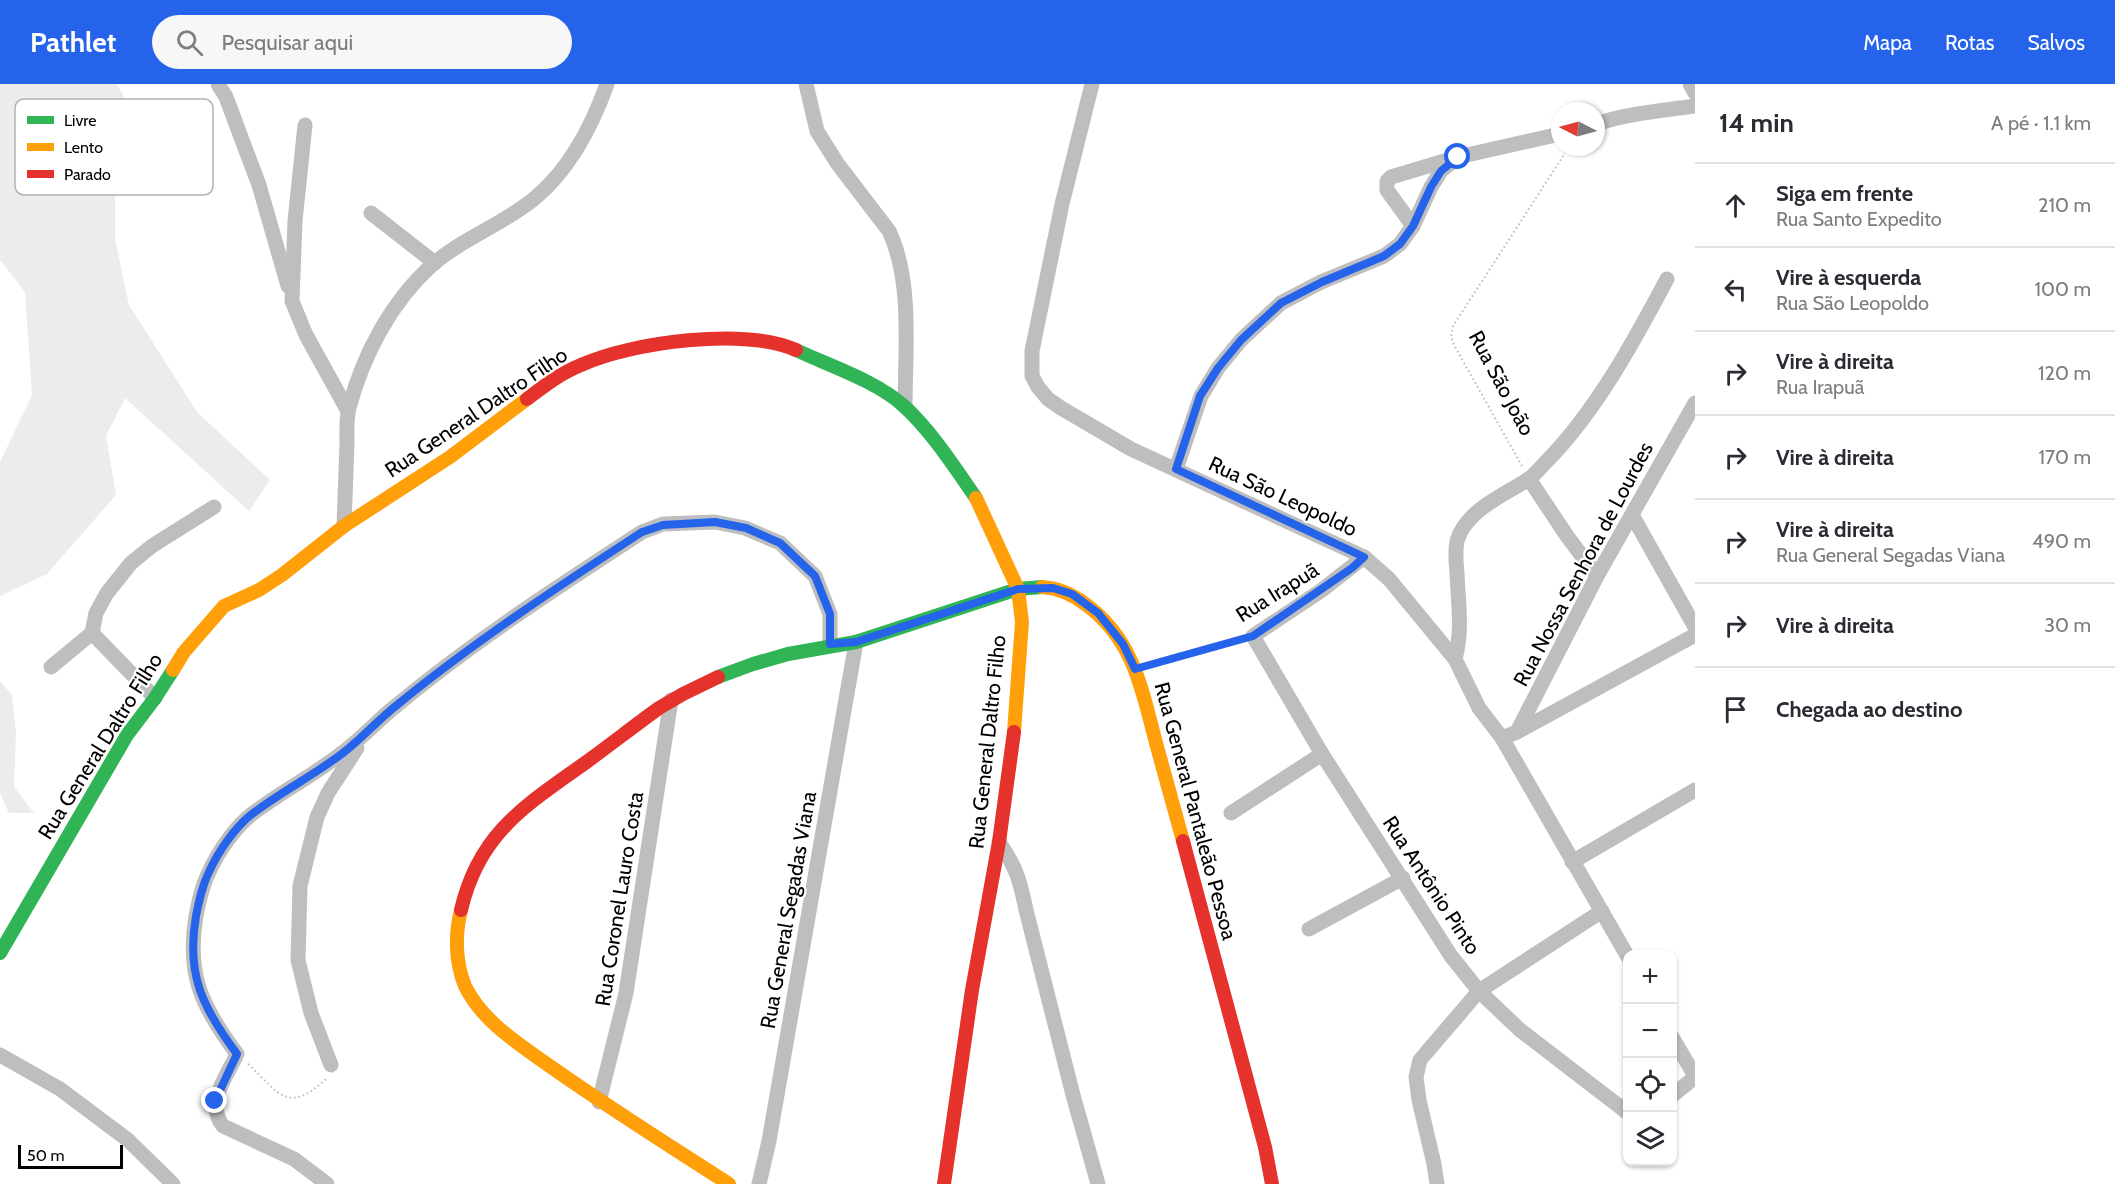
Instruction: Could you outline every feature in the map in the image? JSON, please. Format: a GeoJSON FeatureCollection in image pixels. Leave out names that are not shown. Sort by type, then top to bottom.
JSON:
{"type":"FeatureCollection","features":[{"type":"Feature","properties":{"kind":"street"},"geometry":{"type":"LineString","coordinates":[[218,84],[226,97],[259,185],[292,300],[306,335],[348,411]]}},
{"type":"Feature","properties":{"kind":"street"},"geometry":{"type":"LineString","coordinates":[[344,526],[348,411],[362,370],[397,302],[435,262],[535,199],[557,177],[577,149],[607,84]]}},
{"type":"Feature","properties":{"kind":"street"},"geometry":{"type":"LineString","coordinates":[[806,84],[818,131],[837,163],[895,242],[905,302],[905,407]]}},
{"type":"Feature","properties":{"kind":"street","name":"Rua São Leopoldo"},"geometry":{"type":"LineString","coordinates":[[1092,84],[1040,307],[1032,351],[1032,376],[1048,399],[1131,449],[1364,557],[1389,579],[1455,658],[1479,708],[1510,735],[1572,862],[1624,950]]}},
{"type":"Feature","properties":{"kind":"street"},"geometry":{"type":"LineString","coordinates":[[1690,84],[1695,93]]}},
{"type":"Feature","properties":{"kind":"street"},"geometry":{"type":"LineString","coordinates":[[1605,121],[1645,112],[1695,106]]}},
{"type":"Feature","properties":{"kind":"street"},"geometry":{"type":"LineString","coordinates":[[292,300],[294,221],[305,125]]}},
{"type":"Feature","properties":{"kind":"street"},"geometry":{"type":"LineString","coordinates":[[1413,226],[1387,189],[1387,181],[1398,174],[1458,157],[1551,136]]}},
{"type":"Feature","properties":{"kind":"street"},"geometry":{"type":"LineString","coordinates":[[1176,469],[1200,396],[1218,368],[1241,340],[1281,303],[1322,282],[1384,256],[1400,244],[1413,226],[1441,171],[1458,157]]}},
{"type":"Feature","properties":{"kind":"street"},"geometry":{"type":"LineString","coordinates":[[372,213],[435,262]]}},
{"type":"Feature","properties":{"kind":"street"},"geometry":{"type":"LineString","coordinates":[[1455,658],[1461,625],[1456,560],[1457,541],[1466,523],[1485,506],[1529,478],[1581,422],[1623,356],[1667,279]]}},
{"type":"Feature","properties":{"kind":"street","name":"Rua General Daltro Filho"},"geometry":{"type":"LineString","coordinates":[[0,953],[127,735],[155,698],[184,652],[224,606],[259,590],[282,575],[344,526],[450,457],[548,383],[580,365],[610,354],[707,338],[730,338],[792,348],[878,388],[905,407],[946,455],[976,498],[1018,589],[1022,622],[1014,730],[999,842],[972,990],[944,1184]]}},
{"type":"Feature","properties":{"kind":"street","name":"Rua Nossa Senhora de Lourdes"},"geometry":{"type":"LineString","coordinates":[[1510,735],[1695,403]]}},
{"type":"Feature","properties":{"kind":"street"},"geometry":{"type":"LineString","coordinates":[[1529,478],[1567,536],[1597,576]]}},
{"type":"Feature","properties":{"kind":"street"},"geometry":{"type":"LineString","coordinates":[[51,667],[92,633],[96,613],[107,593],[131,563],[152,546],[214,507]]}},
{"type":"Feature","properties":{"kind":"street"},"geometry":{"type":"LineString","coordinates":[[1632,515],[1695,627]]}},
{"type":"Feature","properties":{"kind":"street"},"geometry":{"type":"LineString","coordinates":[[327,1184],[294,1159],[223,1126],[216,1117],[215,1101],[237,1054],[218,1028],[199,991],[193,964],[193,936],[200,896],[209,871],[229,839],[250,815],[341,754],[396,705],[490,635],[642,532],[663,525],[715,522],[746,528],[780,543],[815,576],[830,614],[830,644]]}},
{"type":"Feature","properties":{"kind":"street","name":"Rua Irapuã"},"geometry":{"type":"LineString","coordinates":[[1253,636],[1322,590],[1364,557]]}},
{"type":"Feature","properties":{"kind":"street","name":"Rua General Pantaleão Pessoa"},"geometry":{"type":"LineString","coordinates":[[729,1184],[599,1102],[507,1035],[482,1012],[465,985],[459,967],[457,936],[463,901],[473,870],[488,845],[514,817],[671,700],[725,674],[830,644],[856,642],[1018,589],[1053,588],[1072,594],[1098,613],[1123,644],[1135,669],[1262,1136],[1272,1184]]}},
{"type":"Feature","properties":{"kind":"street"},"geometry":{"type":"LineString","coordinates":[[92,633],[155,698]]}},
{"type":"Feature","properties":{"kind":"street","name":"Rua Antônio Pinto"},"geometry":{"type":"LineString","coordinates":[[1253,636],[1322,754],[1451,956],[1479,991],[1520,1030],[1627,1112]]}},
{"type":"Feature","properties":{"kind":"street"},"geometry":{"type":"LineString","coordinates":[[1510,735],[1695,636]]}},
{"type":"Feature","properties":{"kind":"street","name":"Rua General Segadas Viana"},"geometry":{"type":"LineString","coordinates":[[759,1184],[769,1141],[856,642]]}},
{"type":"Feature","properties":{"kind":"street","name":"Rua Coronel Lauro Costa"},"geometry":{"type":"LineString","coordinates":[[599,1102],[626,993],[671,700]]}},
{"type":"Feature","properties":{"kind":"street"},"geometry":{"type":"LineString","coordinates":[[331,1065],[311,1012],[298,960],[300,886],[317,817],[328,793],[365,735]]}},
{"type":"Feature","properties":{"kind":"street"},"geometry":{"type":"LineString","coordinates":[[1231,813],[1322,754]]}},
{"type":"Feature","properties":{"kind":"street"},"geometry":{"type":"LineString","coordinates":[[1572,862],[1695,790]]}},
{"type":"Feature","properties":{"kind":"street"},"geometry":{"type":"LineString","coordinates":[[999,842],[1014,864],[1021,883],[1072,1095],[1098,1184]]}},
{"type":"Feature","properties":{"kind":"street"},"geometry":{"type":"LineString","coordinates":[[1309,929],[1403,878]]}},
{"type":"Feature","properties":{"kind":"street"},"geometry":{"type":"LineString","coordinates":[[1437,1184],[1419,1100],[1416,1077],[1420,1060],[1479,991],[1602,912]]}},
{"type":"Feature","properties":{"kind":"street"},"geometry":{"type":"LineString","coordinates":[[1677,1046],[1695,1077],[1677,1092]]}},
{"type":"Feature","properties":{"kind":"street"},"geometry":{"type":"LineString","coordinates":[[0,1055],[68,1095],[128,1140],[173,1184]]}},
{"type":"Feature","properties":{"kind":"path","name":"Rua São João"},"geometry":{"type":"LineString","coordinates":[[1529,478],[1451,337],[1453,326],[1563,156]]}},
{"type":"Feature","properties":{"kind":"path","name":"Rua Irapuã"},"geometry":{"type":"LineString","coordinates":[[1135,669],[1253,636]]}},
{"type":"Feature","properties":{"kind":"path"},"geometry":{"type":"LineString","coordinates":[[237,1054],[281,1095],[291,1099],[310,1093],[327,1078],[331,1065]]}},
{"type":"Feature","properties":{"kind":"shaded area"},"geometry":{"type":"Polygon","coordinates":[[[0,84],[117,84],[125,99],[15,99],[15,195],[115,195],[115,239],[129,305],[197,412],[270,480],[249,511],[125,398],[106,436],[116,495],[47,574],[0,596],[0,462],[32,395],[25,292],[0,260],[0,84]]]}},
{"type":"Feature","properties":{"kind":"shaded area"},"geometry":{"type":"Polygon","coordinates":[[[0,681],[12,695],[16,733],[14,787],[34,813],[9,813],[0,793],[0,681]]]}},
{"type":"Feature","properties":{"kind":"traffic: fast"},"geometry":{"type":"LineString","coordinates":[[796,350],[881,389],[905,407],[934,439],[976,498]]}},
{"type":"Feature","properties":{"kind":"traffic: fast"},"geometry":{"type":"LineString","coordinates":[[718,677],[788,654],[856,642],[1018,589],[1042,587]]}},
{"type":"Feature","properties":{"kind":"traffic: fast"},"geometry":{"type":"LineString","coordinates":[[0,953],[127,735],[173,670]]}},
{"type":"Feature","properties":{"kind":"traffic: slow"},"geometry":{"type":"LineString","coordinates":[[173,670],[184,652],[224,606],[259,590],[282,575],[344,526],[450,457],[527,399]]}},
{"type":"Feature","properties":{"kind":"traffic: slow"},"geometry":{"type":"LineString","coordinates":[[976,498],[1018,589],[1022,622],[1014,732]]}},
{"type":"Feature","properties":{"kind":"traffic: slow"},"geometry":{"type":"LineString","coordinates":[[1042,587],[1066,593],[1088,606],[1104,620],[1126,651],[1140,686],[1183,841]]}},
{"type":"Feature","properties":{"kind":"traffic: slow"},"geometry":{"type":"LineString","coordinates":[[461,910],[457,948],[459,967],[465,986],[482,1011],[504,1033],[575,1084],[729,1184]]}},
{"type":"Feature","properties":{"kind":"traffic: jam"},"geometry":{"type":"LineString","coordinates":[[527,399],[560,376],[581,365],[603,357],[658,344],[688,340],[748,339],[774,343],[796,350]]}},
{"type":"Feature","properties":{"kind":"traffic: jam"},"geometry":{"type":"LineString","coordinates":[[461,910],[469,883],[492,841],[524,808],[659,708],[718,677]]}},
{"type":"Feature","properties":{"kind":"traffic: jam"},"geometry":{"type":"LineString","coordinates":[[944,1184],[972,990],[999,842],[1014,732]]}},
{"type":"Feature","properties":{"kind":"traffic: jam"},"geometry":{"type":"LineString","coordinates":[[1183,841],[1265,1147],[1272,1184]]}},
{"type":"Feature","properties":{"kind":"route"},"geometry":{"type":"LineString","coordinates":[[215,1101],[237,1054],[218,1028],[199,991],[193,964],[193,936],[200,896],[209,871],[229,839],[250,815],[341,754],[396,705],[490,635],[569,579],[642,532],[663,525],[715,522],[746,528],[780,543],[815,576],[830,614],[830,644],[856,642],[1018,589],[1053,588],[1072,594],[1098,613],[1123,644],[1135,669],[1253,636],[1352,568],[1364,557],[1176,469],[1200,396],[1218,368],[1241,340],[1281,303],[1322,282],[1384,256],[1400,244],[1413,226],[1441,171],[1458,157]]}}]}
